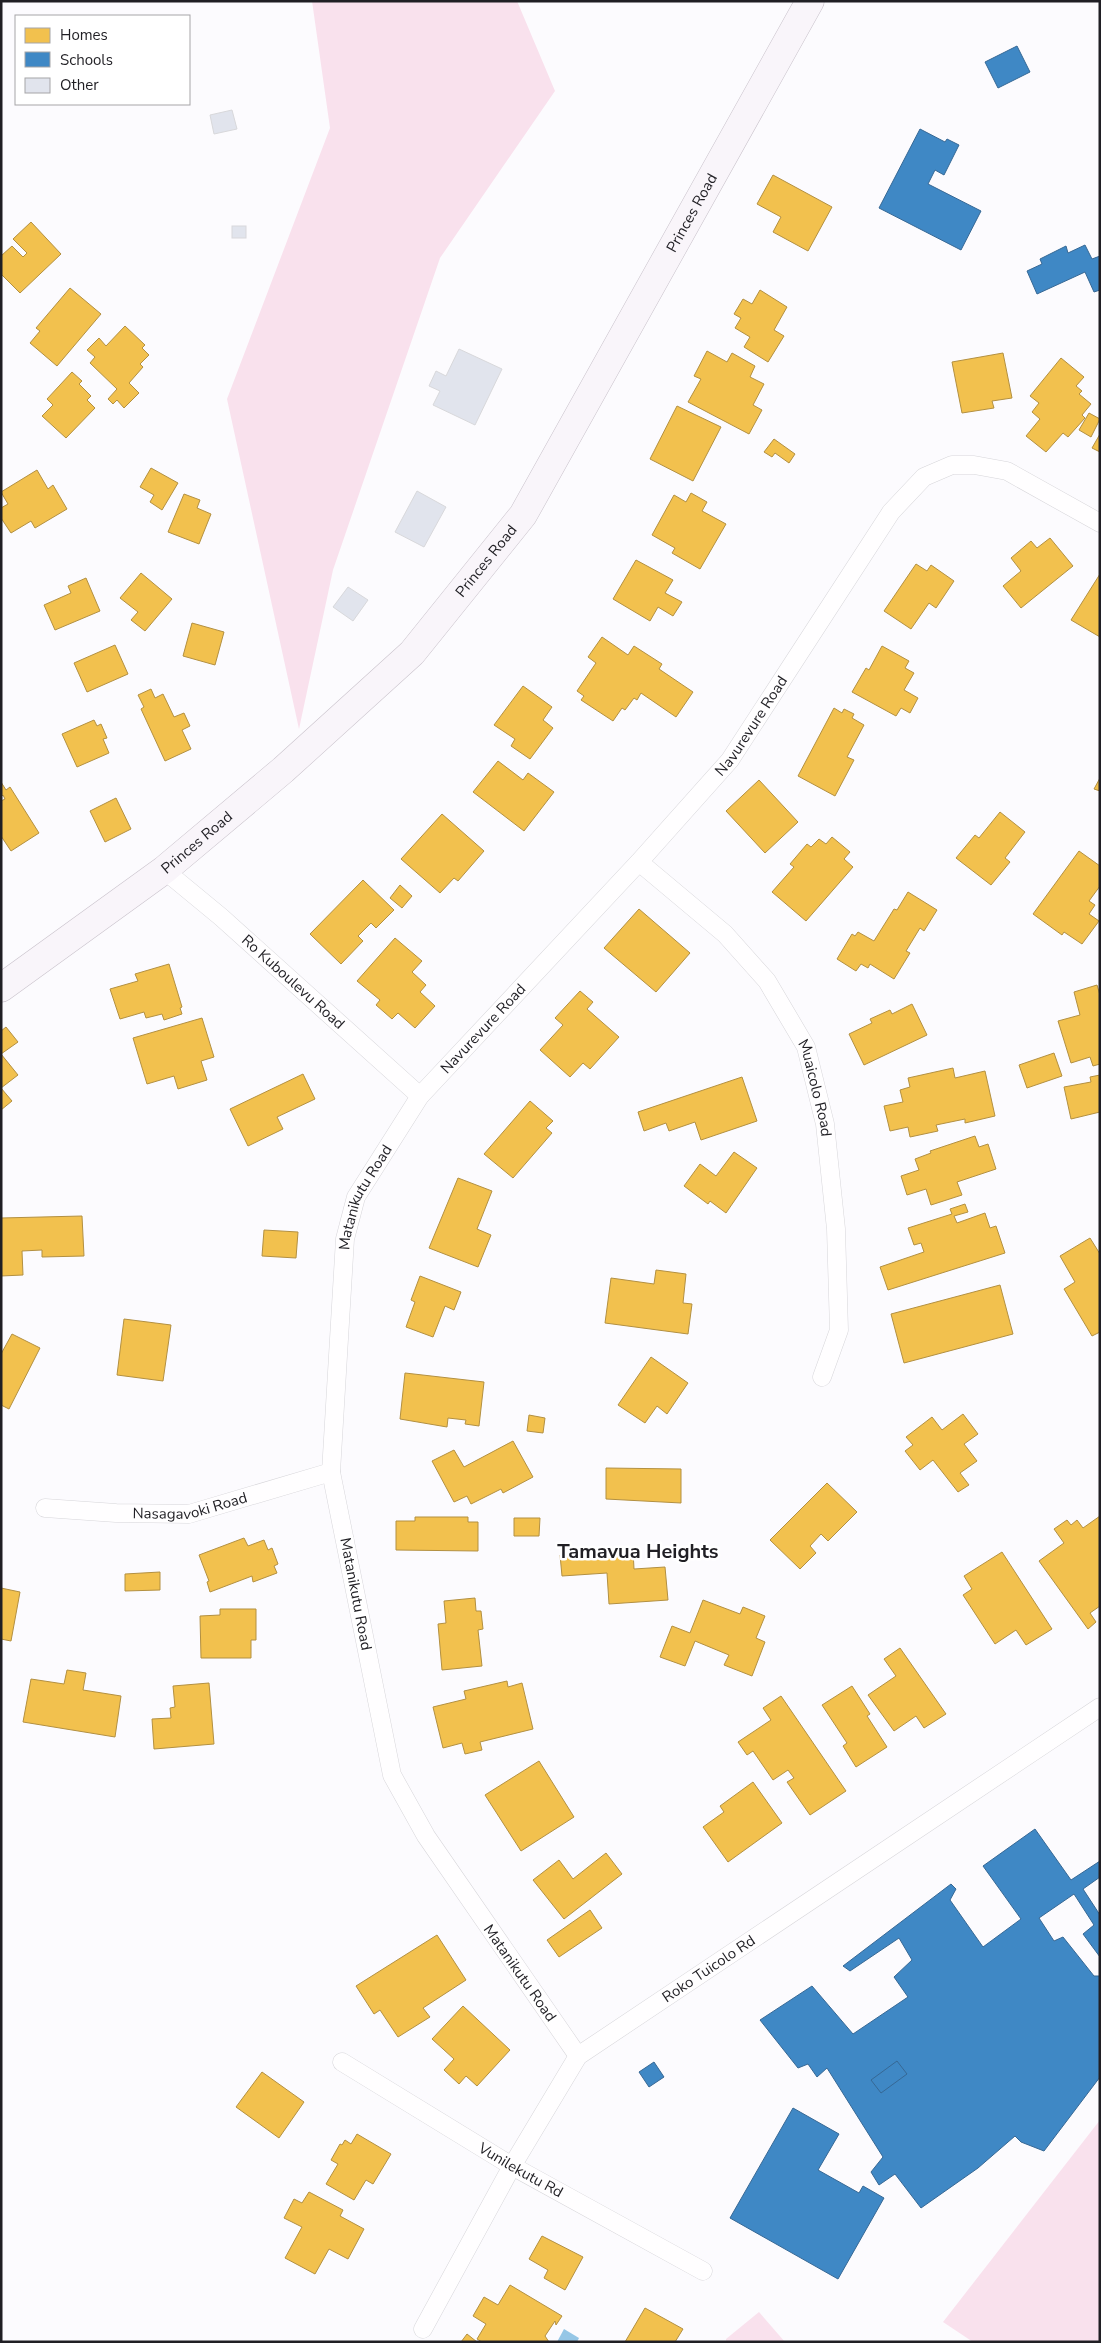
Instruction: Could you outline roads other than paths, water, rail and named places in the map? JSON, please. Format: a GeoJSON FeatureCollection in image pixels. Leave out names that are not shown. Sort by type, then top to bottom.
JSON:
{"type":"FeatureCollection","features":[{"type":"Feature","properties":{"kind":"main road","name":"Princes Road"},"geometry":{"type":"LineString","coordinates":[[1,988],[164,870],[284,770],[412,653],[522,515],[810,1]]}},
{"type":"Feature","properties":{"kind":"street","name":"Navurevure Road"},"geometry":{"type":"LineString","coordinates":[[420,1096],[639,862],[730,760],[891,512],[924,476],[952,465],[974,465],[1007,471],[1100,523]]}},
{"type":"Feature","properties":{"kind":"street","name":"Muaicolo Road"},"geometry":{"type":"LineString","coordinates":[[639,862],[725,934],[767,981],[806,1047],[825,1124],[836,1228],[839,1330],[822,1377]]}},
{"type":"Feature","properties":{"kind":"street","name":"Ro Kuboulevu Road"},"geometry":{"type":"LineString","coordinates":[[164,870],[221,917],[420,1096]]}},
{"type":"Feature","properties":{"kind":"street","name":"Matanikutu Road"},"geometry":{"type":"LineString","coordinates":[[420,1096],[356,1198],[345,1239],[331,1472],[392,1775],[426,1836],[578,2056]]}},
{"type":"Feature","properties":{"kind":"street","name":"Nasagavoki Road"},"geometry":{"type":"LineString","coordinates":[[45,1508],[116,1513],[189,1514],[331,1472]]}},
{"type":"Feature","properties":{"kind":"street","name":"Roko Tuicolo Rd"},"geometry":{"type":"LineString","coordinates":[[423,2329],[512,2166],[578,2056],[1100,1706]]}},
{"type":"Feature","properties":{"kind":"street","name":"Vunilekutu Rd"},"geometry":{"type":"LineString","coordinates":[[342,2062],[512,2166],[702,2271]]}},
{"type":"Feature","properties":{"kind":"water"},"geometry":{"type":"Polygon","coordinates":[[[564,2329],[579,2338],[577,2342],[557,2342],[564,2329]]]}},
{"type":"Feature","properties":{"kind":"district","name":"Tamavua Heights"},"geometry":{"type":"Point","coordinates":[638,1551]}}]}
